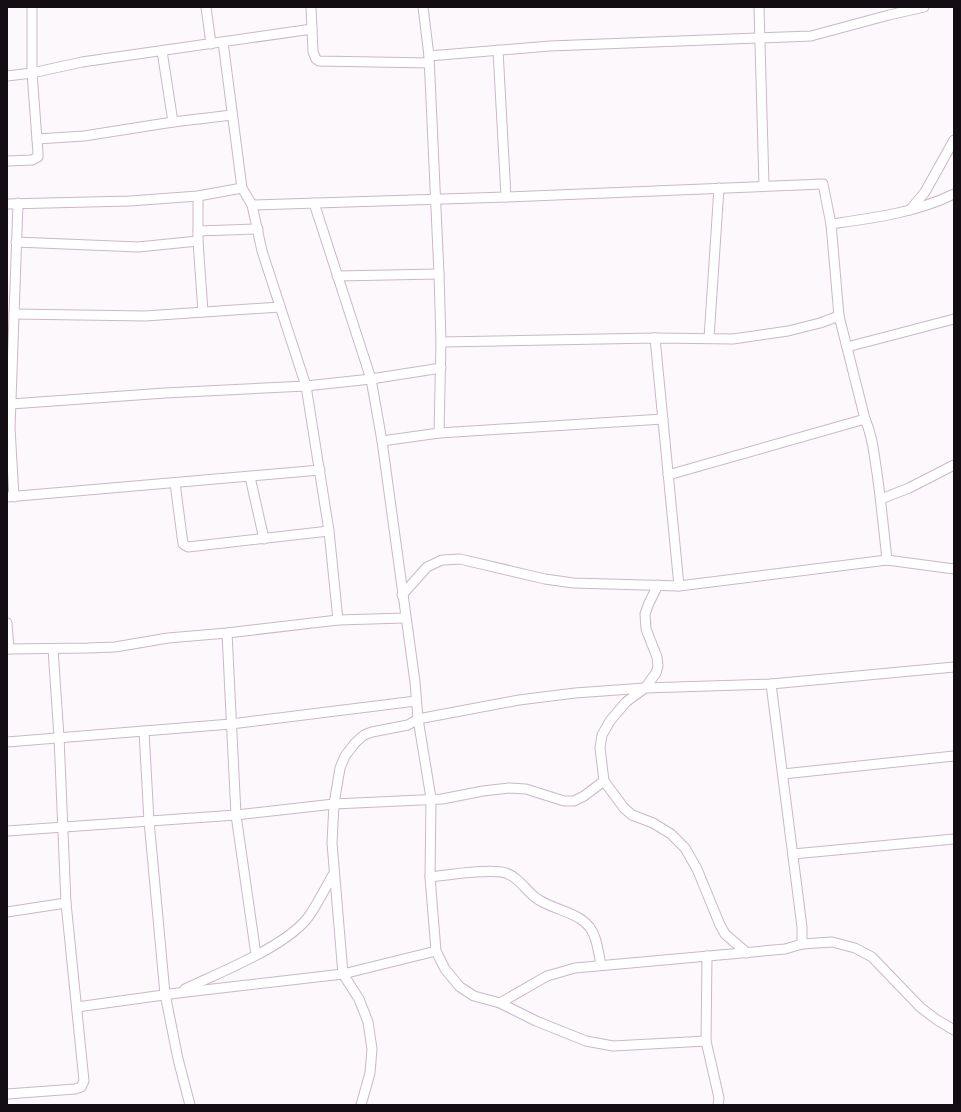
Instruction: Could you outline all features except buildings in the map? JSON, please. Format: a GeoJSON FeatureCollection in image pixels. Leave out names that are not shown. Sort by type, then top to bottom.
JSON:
{"type":"FeatureCollection","features":[{"type":"Feature","properties":{"kind":"street"},"geometry":{"type":"LineString","coordinates":[[7,161],[36,159],[38,153],[32,73],[32,7]]}},
{"type":"Feature","properties":{"kind":"street"},"geometry":{"type":"LineString","coordinates":[[206,7],[211,44]]}},
{"type":"Feature","properties":{"kind":"street"},"geometry":{"type":"LineString","coordinates":[[311,7],[313,52],[316,59],[319,61],[429,60],[498,50],[550,46],[811,36],[924,7]]}},
{"type":"Feature","properties":{"kind":"street"},"geometry":{"type":"LineString","coordinates":[[423,7],[429,60],[439,274],[441,342],[439,433]]}},
{"type":"Feature","properties":{"kind":"street"},"geometry":{"type":"LineString","coordinates":[[759,7],[764,186]]}},
{"type":"Feature","properties":{"kind":"street"},"geometry":{"type":"LineString","coordinates":[[7,76],[32,73],[82,62],[312,29]]}},
{"type":"Feature","properties":{"kind":"street"},"geometry":{"type":"LineString","coordinates":[[222,42],[242,188],[252,205],[262,251],[306,386],[329,531],[338,620]]}},
{"type":"Feature","properties":{"kind":"street"},"geometry":{"type":"LineString","coordinates":[[498,50],[506,197]]}},
{"type":"Feature","properties":{"kind":"street"},"geometry":{"type":"LineString","coordinates":[[162,51],[173,122]]}},
{"type":"Feature","properties":{"kind":"street"},"geometry":{"type":"LineString","coordinates":[[37,139],[84,136],[173,122],[232,115]]}},
{"type":"Feature","properties":{"kind":"street"},"geometry":{"type":"LineString","coordinates":[[910,210],[925,192],[954,140]]}},
{"type":"Feature","properties":{"kind":"street"},"geometry":{"type":"LineString","coordinates":[[252,205],[506,197],[823,184],[831,224],[839,316],[865,419],[871,431],[881,499],[887,560]]}},
{"type":"Feature","properties":{"kind":"street"},"geometry":{"type":"LineString","coordinates":[[7,204],[130,201],[198,196],[242,188]]}},
{"type":"Feature","properties":{"kind":"street"},"geometry":{"type":"LineString","coordinates":[[709,338],[718,188]]}},
{"type":"Feature","properties":{"kind":"street"},"geometry":{"type":"LineString","coordinates":[[831,224],[894,214],[936,203],[954,194]]}},
{"type":"Feature","properties":{"kind":"street"},"geometry":{"type":"LineString","coordinates":[[198,196],[198,236],[204,312]]}},
{"type":"Feature","properties":{"kind":"street"},"geometry":{"type":"LineString","coordinates":[[18,203],[16,242],[11,286],[14,314],[10,358],[10,497],[175,484],[320,470]]}},
{"type":"Feature","properties":{"kind":"street"},"geometry":{"type":"LineString","coordinates":[[314,203],[371,379],[382,441],[418,719],[431,798],[430,877],[436,952],[445,969],[460,987],[474,996],[500,1003],[586,1041],[612,1046],[706,1041]]}},
{"type":"Feature","properties":{"kind":"street"},"geometry":{"type":"LineString","coordinates":[[16,242],[138,247],[198,236],[258,229]]}},
{"type":"Feature","properties":{"kind":"street"},"geometry":{"type":"LineString","coordinates":[[337,276],[439,274]]}},
{"type":"Feature","properties":{"kind":"street"},"geometry":{"type":"LineString","coordinates":[[14,314],[145,316],[280,307]]}},
{"type":"Feature","properties":{"kind":"street"},"geometry":{"type":"LineString","coordinates":[[441,342],[655,338],[733,339],[773,334],[820,323],[839,316]]}},
{"type":"Feature","properties":{"kind":"street"},"geometry":{"type":"LineString","coordinates":[[847,347],[954,319]]}},
{"type":"Feature","properties":{"kind":"street"},"geometry":{"type":"LineString","coordinates":[[655,338],[679,586]]}},
{"type":"Feature","properties":{"kind":"street"},"geometry":{"type":"LineString","coordinates":[[11,404],[165,393],[306,386],[371,379],[441,368]]}},
{"type":"Feature","properties":{"kind":"street"},"geometry":{"type":"LineString","coordinates":[[382,441],[439,433],[662,419]]}},
{"type":"Feature","properties":{"kind":"street"},"geometry":{"type":"LineString","coordinates":[[668,475],[865,419]]}},
{"type":"Feature","properties":{"kind":"street"},"geometry":{"type":"LineString","coordinates":[[881,499],[909,488],[954,465]]}},
{"type":"Feature","properties":{"kind":"street"},"geometry":{"type":"LineString","coordinates":[[250,477],[264,539]]}},
{"type":"Feature","properties":{"kind":"street"},"geometry":{"type":"LineString","coordinates":[[175,484],[183,544],[188,547],[329,531]]}},
{"type":"Feature","properties":{"kind":"street"},"geometry":{"type":"LineString","coordinates":[[402,595],[427,567],[442,560],[460,559],[545,579],[573,582],[679,586],[887,560],[954,569]]}},
{"type":"Feature","properties":{"kind":"street"},"geometry":{"type":"LineString","coordinates":[[658,585],[645,614],[646,629],[657,657],[658,666],[656,673],[645,688],[626,702],[610,721],[602,735],[600,748],[604,781],[624,808],[632,815],[653,823],[671,834],[685,848],[697,869],[725,934],[747,953]]}},
{"type":"Feature","properties":{"kind":"street"},"geometry":{"type":"LineString","coordinates":[[7,623],[8,649],[53,649],[114,646],[168,638],[227,633],[338,620],[405,618]]}},
{"type":"Feature","properties":{"kind":"street"},"geometry":{"type":"LineString","coordinates":[[227,633],[236,815],[256,955]]}},
{"type":"Feature","properties":{"kind":"street"},"geometry":{"type":"LineString","coordinates":[[7,1094],[75,1089],[81,1086],[84,1081],[66,903],[59,738],[53,649]]}},
{"type":"Feature","properties":{"kind":"street"},"geometry":{"type":"LineString","coordinates":[[361,1105],[370,1074],[372,1049],[368,1022],[359,999],[343,974],[332,843],[334,804],[340,768],[345,756],[355,743],[364,735],[408,725],[418,719],[519,700],[575,693],[645,688],[771,684],[954,667]]}},
{"type":"Feature","properties":{"kind":"street"},"geometry":{"type":"LineString","coordinates":[[771,684],[793,854],[802,944]]}},
{"type":"Feature","properties":{"kind":"street"},"geometry":{"type":"LineString","coordinates":[[7,742],[231,724],[416,701]]}},
{"type":"Feature","properties":{"kind":"street"},"geometry":{"type":"LineString","coordinates":[[144,731],[148,821],[165,994],[178,1059],[190,1105]]}},
{"type":"Feature","properties":{"kind":"street"},"geometry":{"type":"LineString","coordinates":[[783,774],[954,756]]}},
{"type":"Feature","properties":{"kind":"street"},"geometry":{"type":"LineString","coordinates":[[7,831],[236,815],[334,804],[431,798],[442,799],[483,791],[509,788],[526,789],[564,801],[574,800],[584,796],[604,781]]}},
{"type":"Feature","properties":{"kind":"street"},"geometry":{"type":"LineString","coordinates":[[793,854],[954,839]]}},
{"type":"Feature","properties":{"kind":"street"},"geometry":{"type":"LineString","coordinates":[[430,877],[494,871],[506,873],[515,878],[538,899],[554,908],[582,919],[588,924],[595,937],[601,965]]}},
{"type":"Feature","properties":{"kind":"street"},"geometry":{"type":"LineString","coordinates":[[178,993],[256,955],[287,936],[309,917],[334,873]]}},
{"type":"Feature","properties":{"kind":"street"},"geometry":{"type":"LineString","coordinates":[[7,912],[66,903]]}},
{"type":"Feature","properties":{"kind":"street"},"geometry":{"type":"LineString","coordinates":[[500,1003],[547,976],[575,968],[747,953],[785,949],[802,944],[832,942],[855,948],[872,957],[920,1007],[937,1020],[954,1030]]}},
{"type":"Feature","properties":{"kind":"street"},"geometry":{"type":"LineString","coordinates":[[77,1007],[165,994],[343,974],[436,952]]}},
{"type":"Feature","properties":{"kind":"street"},"geometry":{"type":"LineString","coordinates":[[707,956],[706,1041],[718,1093],[718,1105]]}}]}
